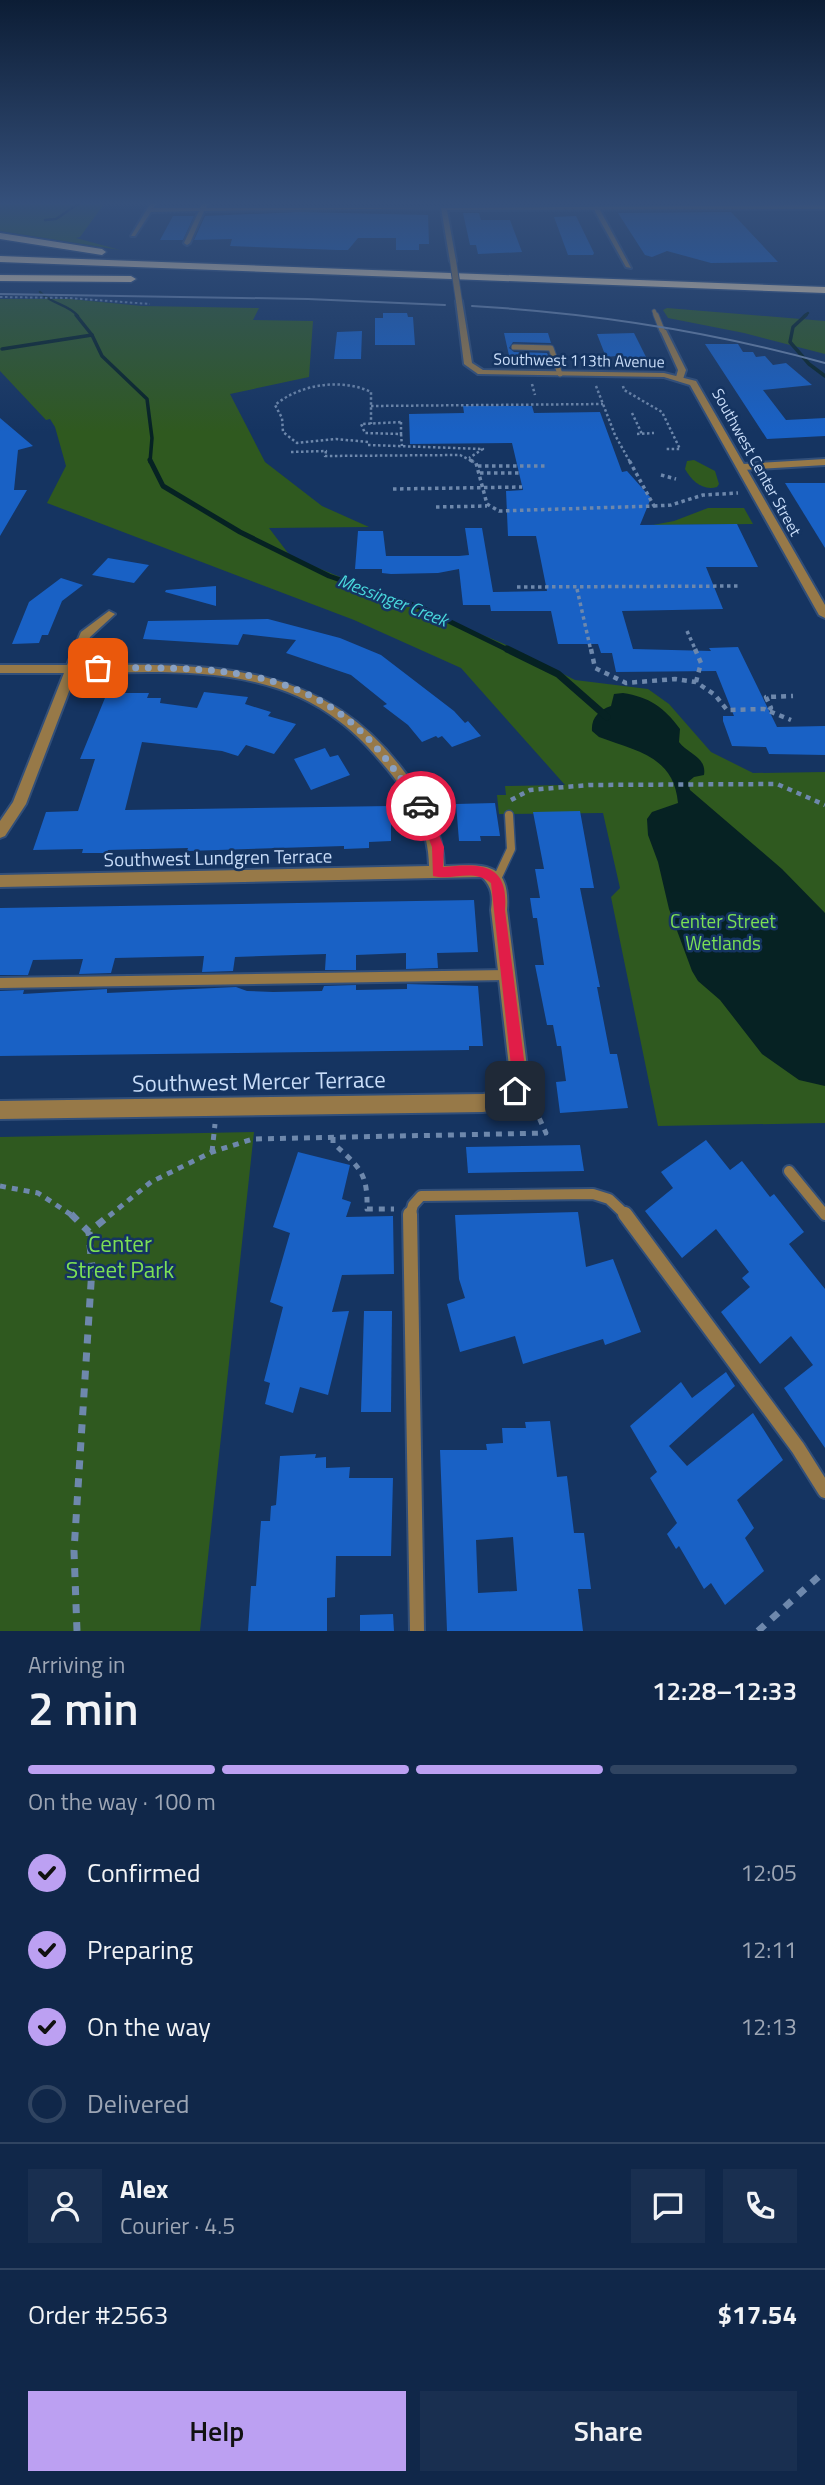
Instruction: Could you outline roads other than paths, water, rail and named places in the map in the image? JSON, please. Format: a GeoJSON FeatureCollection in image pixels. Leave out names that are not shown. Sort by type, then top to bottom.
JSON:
{"type":"FeatureCollection","features":[{"type":"Feature","properties":{"kind":"highway"},"geometry":{"type":"LineString","coordinates":[[336,280],[825,297]]}},
{"type":"Feature","properties":{"kind":"highway"},"geometry":{"type":"LineString","coordinates":[[562,280],[825,290]]}},
{"type":"Feature","properties":{"kind":"highway"},"geometry":{"type":"LineString","coordinates":[[584,281],[825,283]]}},
{"type":"Feature","properties":{"kind":"highway"},"geometry":{"type":"LineString","coordinates":[[718,293],[762,300]]}},
{"type":"Feature","properties":{"kind":"street","name":"Southwest 113th Avenue"},"geometry":{"type":"LineString","coordinates":[[456,280],[468,364],[477,371],[497,374],[680,377]]}},
{"type":"Feature","properties":{"kind":"street","name":"Southwest Center Street"},"geometry":{"type":"LineString","coordinates":[[662,330],[682,370],[680,377],[697,388],[825,615]]}},
{"type":"Feature","properties":{"kind":"street"},"geometry":{"type":"LineString","coordinates":[[743,467],[825,462]]}},
{"type":"Feature","properties":{"kind":"street"},"geometry":{"type":"LineString","coordinates":[[0,832],[19,804],[88,631],[109,614]]}},
{"type":"Feature","properties":{"kind":"street"},"geometry":{"type":"LineString","coordinates":[[0,669],[178,668],[232,672],[272,680],[326,703],[352,723],[388,760],[422,807],[438,847],[437,873]]}},
{"type":"Feature","properties":{"kind":"street","name":"Southwest Lundgren Terrace"},"geometry":{"type":"LineString","coordinates":[[0,881],[437,873],[470,869],[485,871],[496,881]]}},
{"type":"Feature","properties":{"kind":"street"},"geometry":{"type":"LineString","coordinates":[[496,881],[500,896],[506,975]]}},
{"type":"Feature","properties":{"kind":"street","name":"Southwest Mercer Terrace"},"geometry":{"type":"LineString","coordinates":[[0,1110],[483,1103],[502,1100],[515,1091],[519,1075],[506,975]]}},
{"type":"Feature","properties":{"kind":"lane"},"geometry":{"type":"LineString","coordinates":[[654,310],[662,330]]}},
{"type":"Feature","properties":{"kind":"lane"},"geometry":{"type":"LineString","coordinates":[[514,346],[548,347],[560,374]]}},
{"type":"Feature","properties":{"kind":"lane"},"geometry":{"type":"LineString","coordinates":[[496,881],[507,863],[513,842],[509,815]]}},
{"type":"Feature","properties":{"kind":"lane"},"geometry":{"type":"LineString","coordinates":[[0,983],[506,975]]}},
{"type":"Feature","properties":{"kind":"lane"},"geometry":{"type":"LineString","coordinates":[[789,1171],[825,1215]]}},
{"type":"Feature","properties":{"kind":"lane"},"geometry":{"type":"LineString","coordinates":[[417,1631],[410,1214],[413,1205],[421,1196],[593,1194],[609,1199],[633,1222],[797,1448],[825,1491]]}},
{"type":"Feature","properties":{"kind":"waterway","name":"Messinger Creek"},"geometry":{"type":"LineString","coordinates":[[40,292],[78,316]]}},
{"type":"Feature","properties":{"kind":"waterway"},"geometry":{"type":"LineString","coordinates":[[804,316],[808,313]]}},
{"type":"Feature","properties":{"kind":"waterway","name":"Messinger Creek"},"geometry":{"type":"LineString","coordinates":[[76,315],[92,335]]}},
{"type":"Feature","properties":{"kind":"waterway"},"geometry":{"type":"LineString","coordinates":[[806,315],[793,327],[790,342],[809,364],[825,376]]}},
{"type":"Feature","properties":{"kind":"waterway"},"geometry":{"type":"LineString","coordinates":[[2,349],[92,335]]}},
{"type":"Feature","properties":{"kind":"waterway","name":"Messinger Creek"},"geometry":{"type":"LineString","coordinates":[[92,335],[102,356],[147,399],[152,438],[150,460]]}},
{"type":"Feature","properties":{"kind":"waterway","name":"Messinger Creek"},"geometry":{"type":"LineString","coordinates":[[150,460],[163,486],[240,532],[329,576],[422,608],[510,651]]}},
{"type":"Feature","properties":{"kind":"waterway","name":"Messinger Creek"},"geometry":{"type":"LineString","coordinates":[[507,649],[558,674],[607,717]]}},
{"type":"Feature","properties":{"kind":"tram line"},"geometry":{"type":"LineString","coordinates":[[0,294],[308,299],[445,305]]}},
{"type":"Feature","properties":{"kind":"tram line"},"geometry":{"type":"LineString","coordinates":[[472,306],[561,313],[650,325],[825,363]]}},
{"type":"Feature","properties":{"kind":"park label","name":"Center Street Wetlands"},"geometry":{"type":"Point","coordinates":[723,931]}},
{"type":"Feature","properties":{"kind":"park label","name":"Center Street Park"},"geometry":{"type":"Point","coordinates":[120,1256]}}]}
